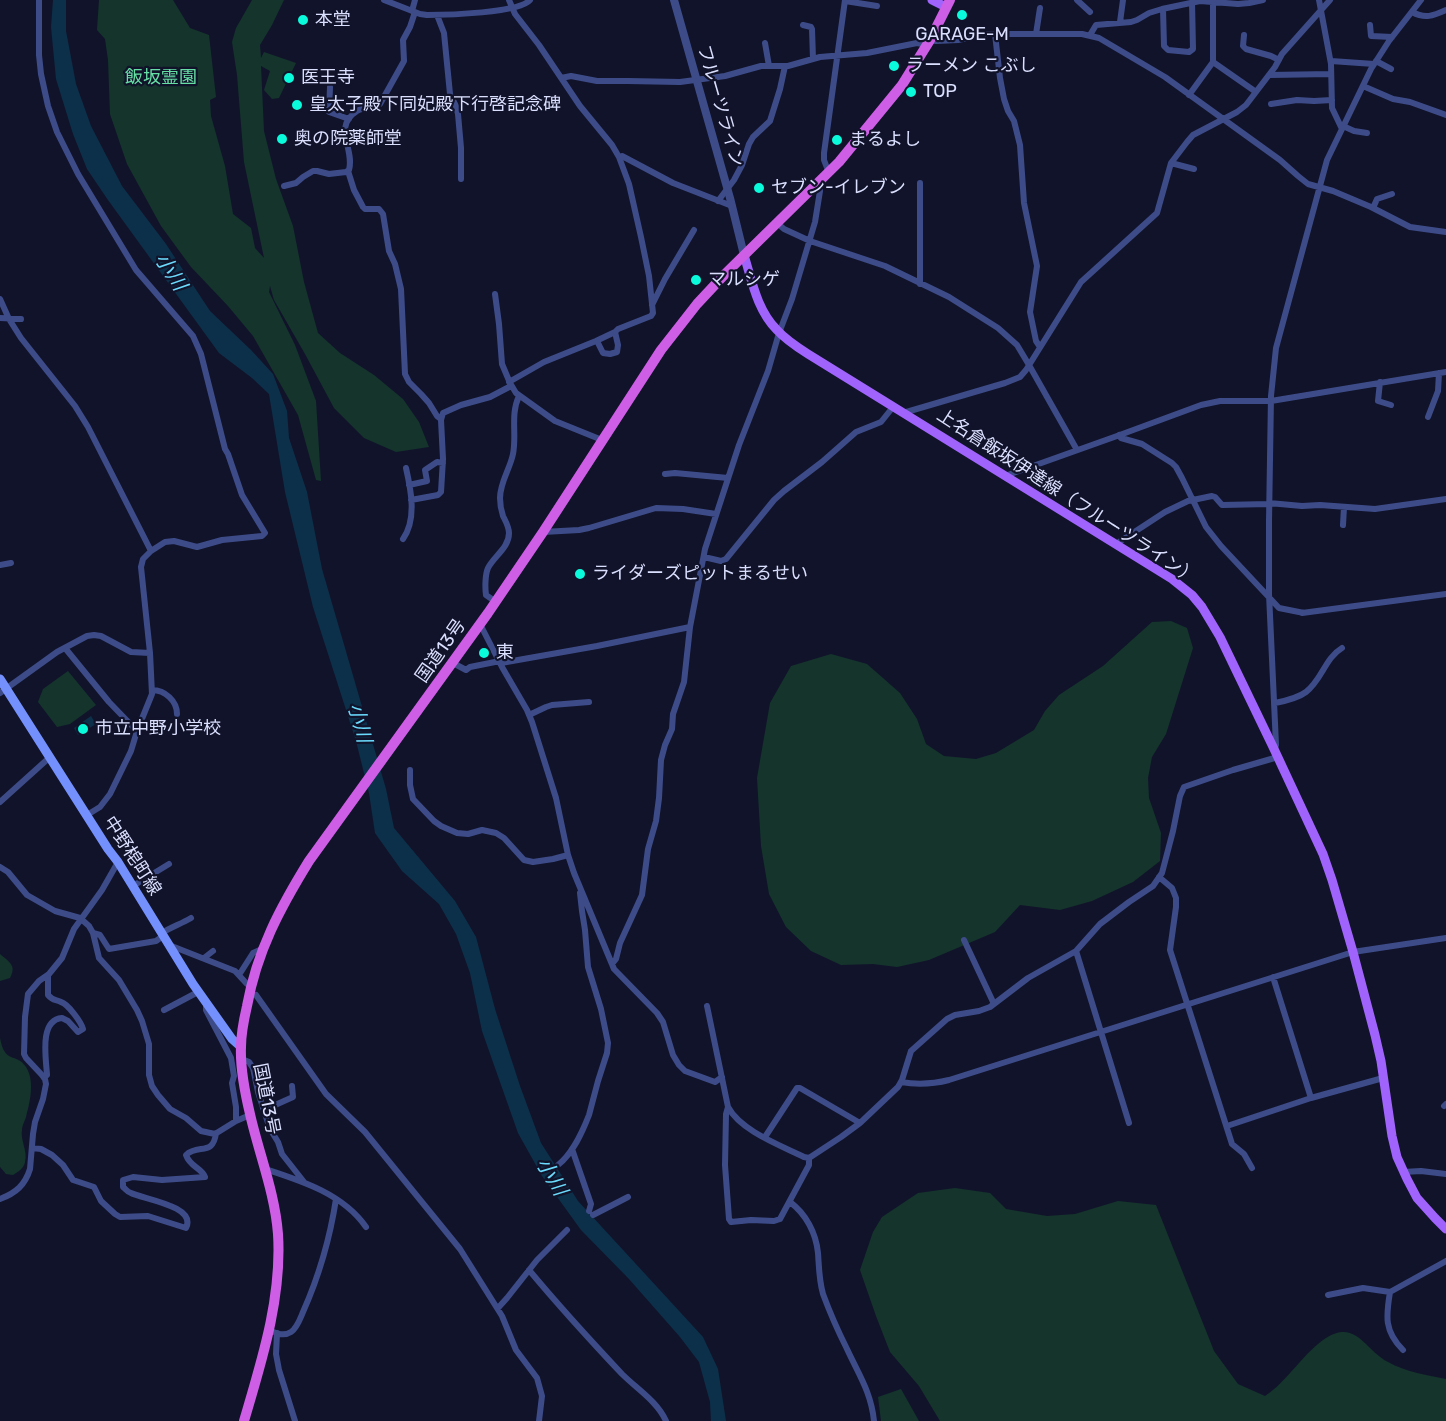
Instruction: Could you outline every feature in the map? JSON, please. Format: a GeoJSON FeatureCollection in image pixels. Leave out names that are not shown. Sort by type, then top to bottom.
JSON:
{"type":"FeatureCollection","features":[{"type":"Feature","properties":{"kind":"highway","name":"国道13号"},"geometry":{"type":"LineString","coordinates":[[244,1421],[273,1331],[279,1263],[278,1232],[265,1169],[250,1115],[241,1047],[251,983],[262,949],[286,899],[309,861],[496,602],[662,350],[697,304],[839,162],[902,85],[928,43],[948,3]]}},
{"type":"Feature","properties":{"kind":"main road"},"geometry":{"type":"LineString","coordinates":[[932,0],[948,3]]}},
{"type":"Feature","properties":{"kind":"main road","name":"上名倉飯坂伊達線（フルーツライン）"},"geometry":{"type":"LineString","coordinates":[[744,255],[761,307],[779,333],[808,354],[1172,579],[1192,595],[1202,607],[1220,637],[1323,854],[1375,1035],[1394,1146],[1403,1172],[1417,1197],[1446,1229]]}},
{"type":"Feature","properties":{"kind":"main road","name":"中野梍町線"},"geometry":{"type":"LineString","coordinates":[[0,679],[3,691],[118,862],[197,991],[232,1039],[241,1047]]}},
{"type":"Feature","properties":{"kind":"street"},"geometry":{"type":"LineString","coordinates":[[39,0],[41,74],[57,132],[78,174],[136,270],[193,336],[201,354],[225,449],[242,495],[265,533],[262,536],[222,540],[197,547],[167,541],[143,559],[141,567],[150,652],[151,698],[131,751],[110,794],[100,807],[87,815]]}},
{"type":"Feature","properties":{"kind":"street"},"geometry":{"type":"LineString","coordinates":[[384,0],[424,15],[512,9],[527,4],[530,0]]}},
{"type":"Feature","properties":{"kind":"street"},"geometry":{"type":"LineString","coordinates":[[415,0],[410,27],[403,40],[404,62],[380,104],[360,109],[349,119],[345,128],[351,163],[348,171],[354,190],[365,209],[379,209],[383,214],[389,251],[397,269],[401,289],[405,374],[409,382],[441,419]]}},
{"type":"Feature","properties":{"kind":"street"},"geometry":{"type":"LineString","coordinates":[[411,500],[441,492],[443,463],[441,419],[443,413],[490,397],[544,362],[597,341],[618,329],[652,315],[649,276],[639,226],[620,157],[580,106],[512,9],[509,0]]}},
{"type":"Feature","properties":{"kind":"street","name":"フルーツライン"},"geometry":{"type":"LineString","coordinates":[[674,0],[728,189],[744,255]]}},
{"type":"Feature","properties":{"kind":"street"},"geometry":{"type":"LineString","coordinates":[[1077,0],[1090,12]]}},
{"type":"Feature","properties":{"kind":"street"},"geometry":{"type":"LineString","coordinates":[[1120,22],[1123,0]]}},
{"type":"Feature","properties":{"kind":"street"},"geometry":{"type":"LineString","coordinates":[[1090,35],[1096,25],[1137,20],[1149,13],[1200,1],[1249,3],[1263,0]]}},
{"type":"Feature","properties":{"kind":"street"},"geometry":{"type":"LineString","coordinates":[[1319,0],[1331,61],[1332,108],[1342,127],[1367,134]]}},
{"type":"Feature","properties":{"kind":"street"},"geometry":{"type":"LineString","coordinates":[[903,412],[1020,377],[1081,282],[1157,213],[1171,163],[1193,135],[1246,105],[1279,60],[1330,0]]}},
{"type":"Feature","properties":{"kind":"street"},"geometry":{"type":"LineString","coordinates":[[707,1006],[728,1107],[732,1115],[752,1130],[809,1158],[860,1123],[898,1087],[911,1051],[947,1019],[962,1013],[986,1009],[994,1004],[1028,978],[1076,951],[1100,924],[1153,886],[1162,873],[1180,795],[1184,787],[1276,753],[1269,503],[1271,402],[1276,348],[1327,160],[1375,62],[1421,0]]}},
{"type":"Feature","properties":{"kind":"street"},"geometry":{"type":"LineString","coordinates":[[829,172],[824,153],[845,1],[877,6]]}},
{"type":"Feature","properties":{"kind":"street"},"geometry":{"type":"LineString","coordinates":[[1189,95],[1213,62],[1216,2]]}},
{"type":"Feature","properties":{"kind":"street"},"geometry":{"type":"LineString","coordinates":[[1163,9],[1164,46],[1168,50],[1189,52],[1193,49],[1192,3]]}},
{"type":"Feature","properties":{"kind":"street"},"geometry":{"type":"LineString","coordinates":[[1036,34],[1041,8]]}},
{"type":"Feature","properties":{"kind":"street"},"geometry":{"type":"LineString","coordinates":[[1412,12],[1428,17],[1446,10]]}},
{"type":"Feature","properties":{"kind":"street"},"geometry":{"type":"LineString","coordinates":[[437,15],[444,33],[450,94],[458,109],[461,180]]}},
{"type":"Feature","properties":{"kind":"street"},"geometry":{"type":"LineString","coordinates":[[802,25],[812,29],[813,59]]}},
{"type":"Feature","properties":{"kind":"street"},"geometry":{"type":"LineString","coordinates":[[1370,25],[1371,36],[1392,37]]}},
{"type":"Feature","properties":{"kind":"street"},"geometry":{"type":"LineString","coordinates":[[561,78],[571,76],[597,81],[669,83],[725,76],[761,66],[785,66],[813,59],[995,34],[1090,35],[1100,38],[1165,77],[1280,160],[1308,184],[1333,191],[1410,227],[1446,232]]}},
{"type":"Feature","properties":{"kind":"street"},"geometry":{"type":"LineString","coordinates":[[995,34],[1002,88],[1020,145],[1024,203],[1037,266],[1030,315],[1036,341],[1040,347]]}},
{"type":"Feature","properties":{"kind":"street"},"geometry":{"type":"LineString","coordinates":[[1244,35],[1243,46],[1246,49],[1279,60]]}},
{"type":"Feature","properties":{"kind":"street"},"geometry":{"type":"LineString","coordinates":[[765,43],[769,66]]}},
{"type":"Feature","properties":{"kind":"street"},"geometry":{"type":"LineString","coordinates":[[1331,61],[1375,62],[1391,69]]}},
{"type":"Feature","properties":{"kind":"street"},"geometry":{"type":"LineString","coordinates":[[1213,62],[1256,92]]}},
{"type":"Feature","properties":{"kind":"street"},"geometry":{"type":"LineString","coordinates":[[718,201],[742,165],[753,137],[770,121],[785,66]]}},
{"type":"Feature","properties":{"kind":"street"},"geometry":{"type":"LineString","coordinates":[[1269,75],[1331,74]]}},
{"type":"Feature","properties":{"kind":"street"},"geometry":{"type":"LineString","coordinates":[[1363,86],[1393,99],[1410,102],[1446,115]]}},
{"type":"Feature","properties":{"kind":"street"},"geometry":{"type":"LineString","coordinates":[[330,87],[329,112],[349,119]]}},
{"type":"Feature","properties":{"kind":"street"},"geometry":{"type":"LineString","coordinates":[[1271,104],[1297,100],[1332,100]]}},
{"type":"Feature","properties":{"kind":"street"},"geometry":{"type":"LineString","coordinates":[[620,157],[673,183],[732,206]]}},
{"type":"Feature","properties":{"kind":"street"},"geometry":{"type":"LineString","coordinates":[[1171,163],[1194,169]]}},
{"type":"Feature","properties":{"kind":"street"},"geometry":{"type":"LineString","coordinates":[[284,186],[296,183],[313,171],[329,174],[348,171]]}},
{"type":"Feature","properties":{"kind":"street"},"geometry":{"type":"LineString","coordinates":[[612,964],[642,895],[648,849],[656,821],[661,760],[684,682],[690,627],[704,557],[728,478],[768,371],[810,241],[818,209],[819,182]]}},
{"type":"Feature","properties":{"kind":"street"},"geometry":{"type":"LineString","coordinates":[[920,183],[920,284]]}},
{"type":"Feature","properties":{"kind":"street"},"geometry":{"type":"LineString","coordinates":[[1373,208],[1377,199],[1392,194]]}},
{"type":"Feature","properties":{"kind":"street"},"geometry":{"type":"LineString","coordinates":[[777,223],[784,229],[810,241],[885,266],[949,297],[998,328],[1017,345],[1077,450]]}},
{"type":"Feature","properties":{"kind":"street"},"geometry":{"type":"LineString","coordinates":[[652,304],[694,230]]}},
{"type":"Feature","properties":{"kind":"street"},"geometry":{"type":"LineString","coordinates":[[495,294],[502,364],[510,384],[519,396],[555,421],[603,440]]}},
{"type":"Feature","properties":{"kind":"street"},"geometry":{"type":"LineString","coordinates":[[0,299],[21,338],[75,406],[88,427],[151,551]]}},
{"type":"Feature","properties":{"kind":"street"},"geometry":{"type":"LineString","coordinates":[[0,318],[21,319]]}},
{"type":"Feature","properties":{"kind":"street"},"geometry":{"type":"LineString","coordinates":[[597,341],[603,353],[614,354],[618,349],[615,332]]}},
{"type":"Feature","properties":{"kind":"street"},"geometry":{"type":"LineString","coordinates":[[1005,476],[1201,405],[1220,401],[1271,402],[1443,372],[1428,417]]}},
{"type":"Feature","properties":{"kind":"street"},"geometry":{"type":"LineString","coordinates":[[1380,382],[1378,401],[1391,405]]}},
{"type":"Feature","properties":{"kind":"street"},"geometry":{"type":"LineString","coordinates":[[496,602],[486,595],[488,567],[510,536],[500,496],[513,454],[515,440],[513,416],[519,396]]}},
{"type":"Feature","properties":{"kind":"street"},"geometry":{"type":"LineString","coordinates":[[704,557],[721,561],[726,559],[784,491],[856,432],[880,422],[893,406]]}},
{"type":"Feature","properties":{"kind":"street"},"geometry":{"type":"LineString","coordinates":[[1119,435],[1121,438],[1149,448],[1172,463],[1206,527],[1270,600],[1283,610],[1304,612]]}},
{"type":"Feature","properties":{"kind":"street"},"geometry":{"type":"LineString","coordinates":[[409,485],[427,481],[425,470],[437,462],[443,463]]}},
{"type":"Feature","properties":{"kind":"street"},"geometry":{"type":"LineString","coordinates":[[403,539],[410,525],[411,500],[406,468]]}},
{"type":"Feature","properties":{"kind":"street"},"geometry":{"type":"LineString","coordinates":[[665,474],[728,478]]}},
{"type":"Feature","properties":{"kind":"street"},"geometry":{"type":"LineString","coordinates":[[1116,544],[1165,512],[1183,503],[1212,496],[1215,496],[1222,505],[1269,503],[1370,509],[1446,499]]}},
{"type":"Feature","properties":{"kind":"street"},"geometry":{"type":"LineString","coordinates":[[1342,525],[1344,507]]}},
{"type":"Feature","properties":{"kind":"street"},"geometry":{"type":"LineString","coordinates":[[543,532],[589,528],[656,508],[716,514]]}},
{"type":"Feature","properties":{"kind":"street"},"geometry":{"type":"LineString","coordinates":[[0,565],[11,564]]}},
{"type":"Feature","properties":{"kind":"street"},"geometry":{"type":"LineString","coordinates":[[1292,614],[1446,594]]}},
{"type":"Feature","properties":{"kind":"street"},"geometry":{"type":"LineString","coordinates":[[480,624],[529,715],[556,798],[568,855],[612,964],[663,1022],[673,1055],[679,1065],[685,1071],[715,1082],[722,1077]]}},
{"type":"Feature","properties":{"kind":"street"},"geometry":{"type":"LineString","coordinates":[[453,663],[466,670],[473,666],[597,646],[690,627]]}},
{"type":"Feature","properties":{"kind":"street"},"geometry":{"type":"LineString","coordinates":[[3,691],[57,652],[94,634],[131,652],[150,652]]}},
{"type":"Feature","properties":{"kind":"street"},"geometry":{"type":"LineString","coordinates":[[65,648],[109,702],[137,731]]}},
{"type":"Feature","properties":{"kind":"street"},"geometry":{"type":"LineString","coordinates":[[1275,703],[1304,694],[1309,690],[1331,657],[1342,648]]}},
{"type":"Feature","properties":{"kind":"street"},"geometry":{"type":"LineString","coordinates":[[152,690],[159,690],[170,698],[177,708],[177,714]]}},
{"type":"Feature","properties":{"kind":"street"},"geometry":{"type":"LineString","coordinates":[[529,715],[552,705],[589,702]]}},
{"type":"Feature","properties":{"kind":"street"},"geometry":{"type":"LineString","coordinates":[[0,802],[50,758]]}},
{"type":"Feature","properties":{"kind":"street"},"geometry":{"type":"LineString","coordinates":[[410,770],[413,799],[441,826],[468,834],[482,831],[496,833],[504,838],[524,860],[533,862],[568,855]]}},
{"type":"Feature","properties":{"kind":"street"},"geometry":{"type":"LineString","coordinates":[[0,1199],[12,1194],[23,1184],[30,1169],[36,1122],[46,1084],[44,1078],[24,1054],[28,994],[62,958],[80,918],[102,890],[118,862]]}},
{"type":"Feature","properties":{"kind":"street"},"geometry":{"type":"LineString","coordinates":[[133,886],[169,864]]}},
{"type":"Feature","properties":{"kind":"street"},"geometry":{"type":"LineString","coordinates":[[0,867],[8,872],[27,895],[55,911],[80,918],[93,933],[99,958],[119,980],[142,1021],[149,1044],[149,1075],[152,1086],[170,1109],[186,1118],[201,1131],[216,1133],[250,1115]]}},
{"type":"Feature","properties":{"kind":"street"},"geometry":{"type":"LineString","coordinates":[[1159,877],[1172,888],[1176,898],[1170,950],[1187,1004],[1232,1144],[1244,1154],[1252,1168]]}},
{"type":"Feature","properties":{"kind":"street"},"geometry":{"type":"LineString","coordinates":[[558,1165],[564,1161],[572,1149],[589,1115],[608,1043],[602,1009],[588,967],[581,890]]}},
{"type":"Feature","properties":{"kind":"street"},"geometry":{"type":"LineString","coordinates":[[93,933],[99,935],[110,948],[156,941],[165,938],[173,926],[191,918]]}},
{"type":"Feature","properties":{"kind":"street"},"geometry":{"type":"LineString","coordinates":[[165,938],[235,971],[247,984]]}},
{"type":"Feature","properties":{"kind":"street"},"geometry":{"type":"LineString","coordinates":[[901,1082],[920,1084],[949,1080],[1353,952],[1446,938]]}},
{"type":"Feature","properties":{"kind":"street"},"geometry":{"type":"LineString","coordinates":[[964,940],[994,1004]]}},
{"type":"Feature","properties":{"kind":"street"},"geometry":{"type":"LineString","coordinates":[[239,975],[253,953],[262,949]]}},
{"type":"Feature","properties":{"kind":"street"},"geometry":{"type":"LineString","coordinates":[[204,958],[213,951]]}},
{"type":"Feature","properties":{"kind":"street"},"geometry":{"type":"LineString","coordinates":[[1076,951],[1129,1123]]}},
{"type":"Feature","properties":{"kind":"street"},"geometry":{"type":"LineString","coordinates":[[44,1078],[47,1075],[46,1036],[50,1024],[62,1018],[78,1032],[83,1029],[81,1023],[64,1003],[54,1001],[48,995],[48,975]]}},
{"type":"Feature","properties":{"kind":"street"},"geometry":{"type":"LineString","coordinates":[[1273,977],[1311,1098]]}},
{"type":"Feature","properties":{"kind":"street"},"geometry":{"type":"LineString","coordinates":[[164,1008],[197,991]]}},
{"type":"Feature","properties":{"kind":"street"},"geometry":{"type":"LineString","coordinates":[[256,995],[326,1094],[365,1132],[455,1242],[498,1308],[516,1350],[537,1378],[542,1396],[539,1421]]}},
{"type":"Feature","properties":{"kind":"street"},"geometry":{"type":"LineString","coordinates":[[206,1003],[206,1010],[231,1058],[236,1121]]}},
{"type":"Feature","properties":{"kind":"street"},"geometry":{"type":"LineString","coordinates":[[242,1059],[249,1062],[253,1068],[270,1129],[282,1154],[304,1182]]}},
{"type":"Feature","properties":{"kind":"street"},"geometry":{"type":"LineString","coordinates":[[1227,1126],[1311,1098],[1383,1078]]}},
{"type":"Feature","properties":{"kind":"street"},"geometry":{"type":"LineString","coordinates":[[264,1110],[293,1097],[292,1086]]}},
{"type":"Feature","properties":{"kind":"street"},"geometry":{"type":"LineString","coordinates":[[765,1137],[797,1088],[860,1123]]}},
{"type":"Feature","properties":{"kind":"street"},"geometry":{"type":"LineString","coordinates":[[728,1107],[725,1146],[731,1222],[778,1221],[809,1165],[809,1158]]}},
{"type":"Feature","properties":{"kind":"street"},"geometry":{"type":"LineString","coordinates":[[32,1148],[41,1149],[52,1155],[73,1180],[94,1187],[101,1201],[120,1217],[148,1216],[185,1228],[188,1223],[185,1215],[164,1203],[127,1191],[123,1187],[123,1180],[133,1177],[162,1180],[205,1177],[204,1173],[191,1164],[186,1155],[193,1150],[209,1148],[213,1145],[216,1133]]}},
{"type":"Feature","properties":{"kind":"street"},"geometry":{"type":"LineString","coordinates":[[572,1149],[591,1204],[591,1213],[628,1197]]}},
{"type":"Feature","properties":{"kind":"street"},"geometry":{"type":"LineString","coordinates":[[265,1169],[304,1182],[336,1199],[352,1211],[366,1227]]}},
{"type":"Feature","properties":{"kind":"street"},"geometry":{"type":"LineString","coordinates":[[1403,1172],[1446,1174]]}},
{"type":"Feature","properties":{"kind":"street"},"geometry":{"type":"LineString","coordinates":[[295,1421],[279,1370],[273,1331],[286,1334],[293,1331],[306,1306],[331,1229],[336,1199]]}},
{"type":"Feature","properties":{"kind":"street"},"geometry":{"type":"LineString","coordinates":[[790,1202],[798,1208],[815,1239],[823,1292],[872,1400],[874,1421]]}},
{"type":"Feature","properties":{"kind":"street"},"geometry":{"type":"LineString","coordinates":[[498,1308],[529,1270],[567,1230]]}},
{"type":"Feature","properties":{"kind":"street"},"geometry":{"type":"LineString","coordinates":[[1328,1296],[1363,1288],[1389,1292],[1446,1261]]}},
{"type":"Feature","properties":{"kind":"street"},"geometry":{"type":"LineString","coordinates":[[529,1270],[609,1360],[654,1403],[666,1421]]}},
{"type":"Feature","properties":{"kind":"street"},"geometry":{"type":"LineString","coordinates":[[1389,1292],[1387,1322],[1392,1335],[1404,1350]]}},
{"type":"Feature","properties":{"kind":"green space","name":"飯坂霊園"},"geometry":{"type":"Polygon","coordinates":[[[99,0],[173,0],[190,28],[209,35],[216,97],[210,100],[211,116],[225,166],[233,214],[251,228],[255,248],[264,258],[244,162],[232,42],[236,28],[252,0],[284,0],[260,45],[261,58],[264,52],[296,63],[279,98],[272,99],[264,90],[270,71],[261,66],[264,131],[276,179],[293,226],[304,282],[318,333],[340,353],[374,375],[403,399],[419,422],[429,447],[396,452],[364,438],[334,408],[274,300],[270,286],[269,292],[295,345],[316,401],[321,481],[316,480],[298,415],[253,336],[191,267],[161,226],[127,164],[110,114],[105,39],[97,30],[99,0]]]}},
{"type":"Feature","properties":{"kind":"green space"},"geometry":{"type":"Polygon","coordinates":[[[1171,621],[1187,628],[1193,648],[1166,734],[1152,757],[1148,778],[1149,798],[1161,833],[1160,861],[1133,882],[1092,901],[1060,910],[1020,905],[995,932],[929,960],[897,967],[873,964],[841,965],[811,951],[786,927],[769,894],[761,846],[757,778],[770,703],[791,666],[831,654],[867,664],[900,693],[917,719],[926,744],[944,756],[976,759],[996,753],[1034,730],[1045,711],[1059,695],[1103,666],[1152,622],[1171,621]]]}},
{"type":"Feature","properties":{"kind":"green space"},"geometry":{"type":"Polygon","coordinates":[[[68,671],[96,705],[70,724],[57,727],[38,702],[43,689],[68,671]]]}},
{"type":"Feature","properties":{"kind":"green space"},"geometry":{"type":"Polygon","coordinates":[[[0,954],[11,964],[13,970],[10,978],[0,981],[0,954]]]}},
{"type":"Feature","properties":{"kind":"green space"},"geometry":{"type":"Polygon","coordinates":[[[0,1038],[5,1052],[26,1067],[31,1085],[29,1105],[22,1126],[25,1162],[22,1168],[13,1175],[6,1174],[0,1167],[0,1038]]]}},
{"type":"Feature","properties":{"kind":"green space"},"geometry":{"type":"Polygon","coordinates":[[[955,1188],[990,1193],[1006,1209],[1047,1216],[1075,1214],[1118,1201],[1156,1205],[1214,1351],[1238,1384],[1265,1396],[1281,1383],[1317,1344],[1336,1333],[1345,1332],[1360,1338],[1388,1362],[1416,1373],[1446,1379],[1446,1421],[940,1421],[919,1386],[890,1352],[860,1270],[873,1232],[882,1217],[918,1193],[955,1188]]]}},
{"type":"Feature","properties":{"kind":"green space"},"geometry":{"type":"Polygon","coordinates":[[[901,1389],[919,1421],[881,1421],[878,1397],[901,1389]]]}},
{"type":"Feature","properties":{"kind":"water","name":"小川"},"geometry":{"type":"Polygon","coordinates":[[[53,0],[66,0],[66,31],[76,84],[91,126],[122,186],[166,244],[210,311],[273,374],[287,411],[289,438],[307,492],[322,569],[386,789],[394,828],[455,901],[476,937],[495,1009],[541,1143],[578,1201],[703,1337],[718,1369],[726,1421],[711,1421],[710,1402],[699,1362],[629,1279],[581,1230],[542,1176],[518,1133],[482,1031],[470,973],[456,934],[439,904],[402,871],[375,833],[369,793],[356,741],[313,607],[285,492],[269,394],[219,353],[87,169],[73,134],[56,79],[51,27],[53,0]]]}},
{"type":"Feature","properties":{"kind":"water"},"geometry":{"type":"Polygon","coordinates":[[[91,716],[96,724],[78,735],[74,728],[91,716]]]}},
{"type":"Feature","properties":{"kind":"place","name":"GARAGE-M"},"geometry":{"type":"Point","coordinates":[962,15]}},
{"type":"Feature","properties":{"kind":"place","name":"本堂"},"geometry":{"type":"Point","coordinates":[303,20]}},
{"type":"Feature","properties":{"kind":"place","name":"ラーメン こぶし"},"geometry":{"type":"Point","coordinates":[894,66]}},
{"type":"Feature","properties":{"kind":"place","name":"医王寺"},"geometry":{"type":"Point","coordinates":[289,78]}},
{"type":"Feature","properties":{"kind":"place","name":"TOP"},"geometry":{"type":"Point","coordinates":[911,92]}},
{"type":"Feature","properties":{"kind":"place","name":"皇太子殿下同妃殿下行啓記念碑"},"geometry":{"type":"Point","coordinates":[297,105]}},
{"type":"Feature","properties":{"kind":"place","name":"奥の院薬師堂"},"geometry":{"type":"Point","coordinates":[282,139]}},
{"type":"Feature","properties":{"kind":"place","name":"まるよし"},"geometry":{"type":"Point","coordinates":[837,140]}},
{"type":"Feature","properties":{"kind":"place","name":"セブン-イレブン"},"geometry":{"type":"Point","coordinates":[759,188]}},
{"type":"Feature","properties":{"kind":"place","name":"マルシゲ"},"geometry":{"type":"Point","coordinates":[696,280]}},
{"type":"Feature","properties":{"kind":"place","name":"ライダーズピットまるせい"},"geometry":{"type":"Point","coordinates":[580,574]}},
{"type":"Feature","properties":{"kind":"place","name":"東"},"geometry":{"type":"Point","coordinates":[484,653]}},
{"type":"Feature","properties":{"kind":"place","name":"市立中野小学校"},"geometry":{"type":"Point","coordinates":[83,729]}}]}
